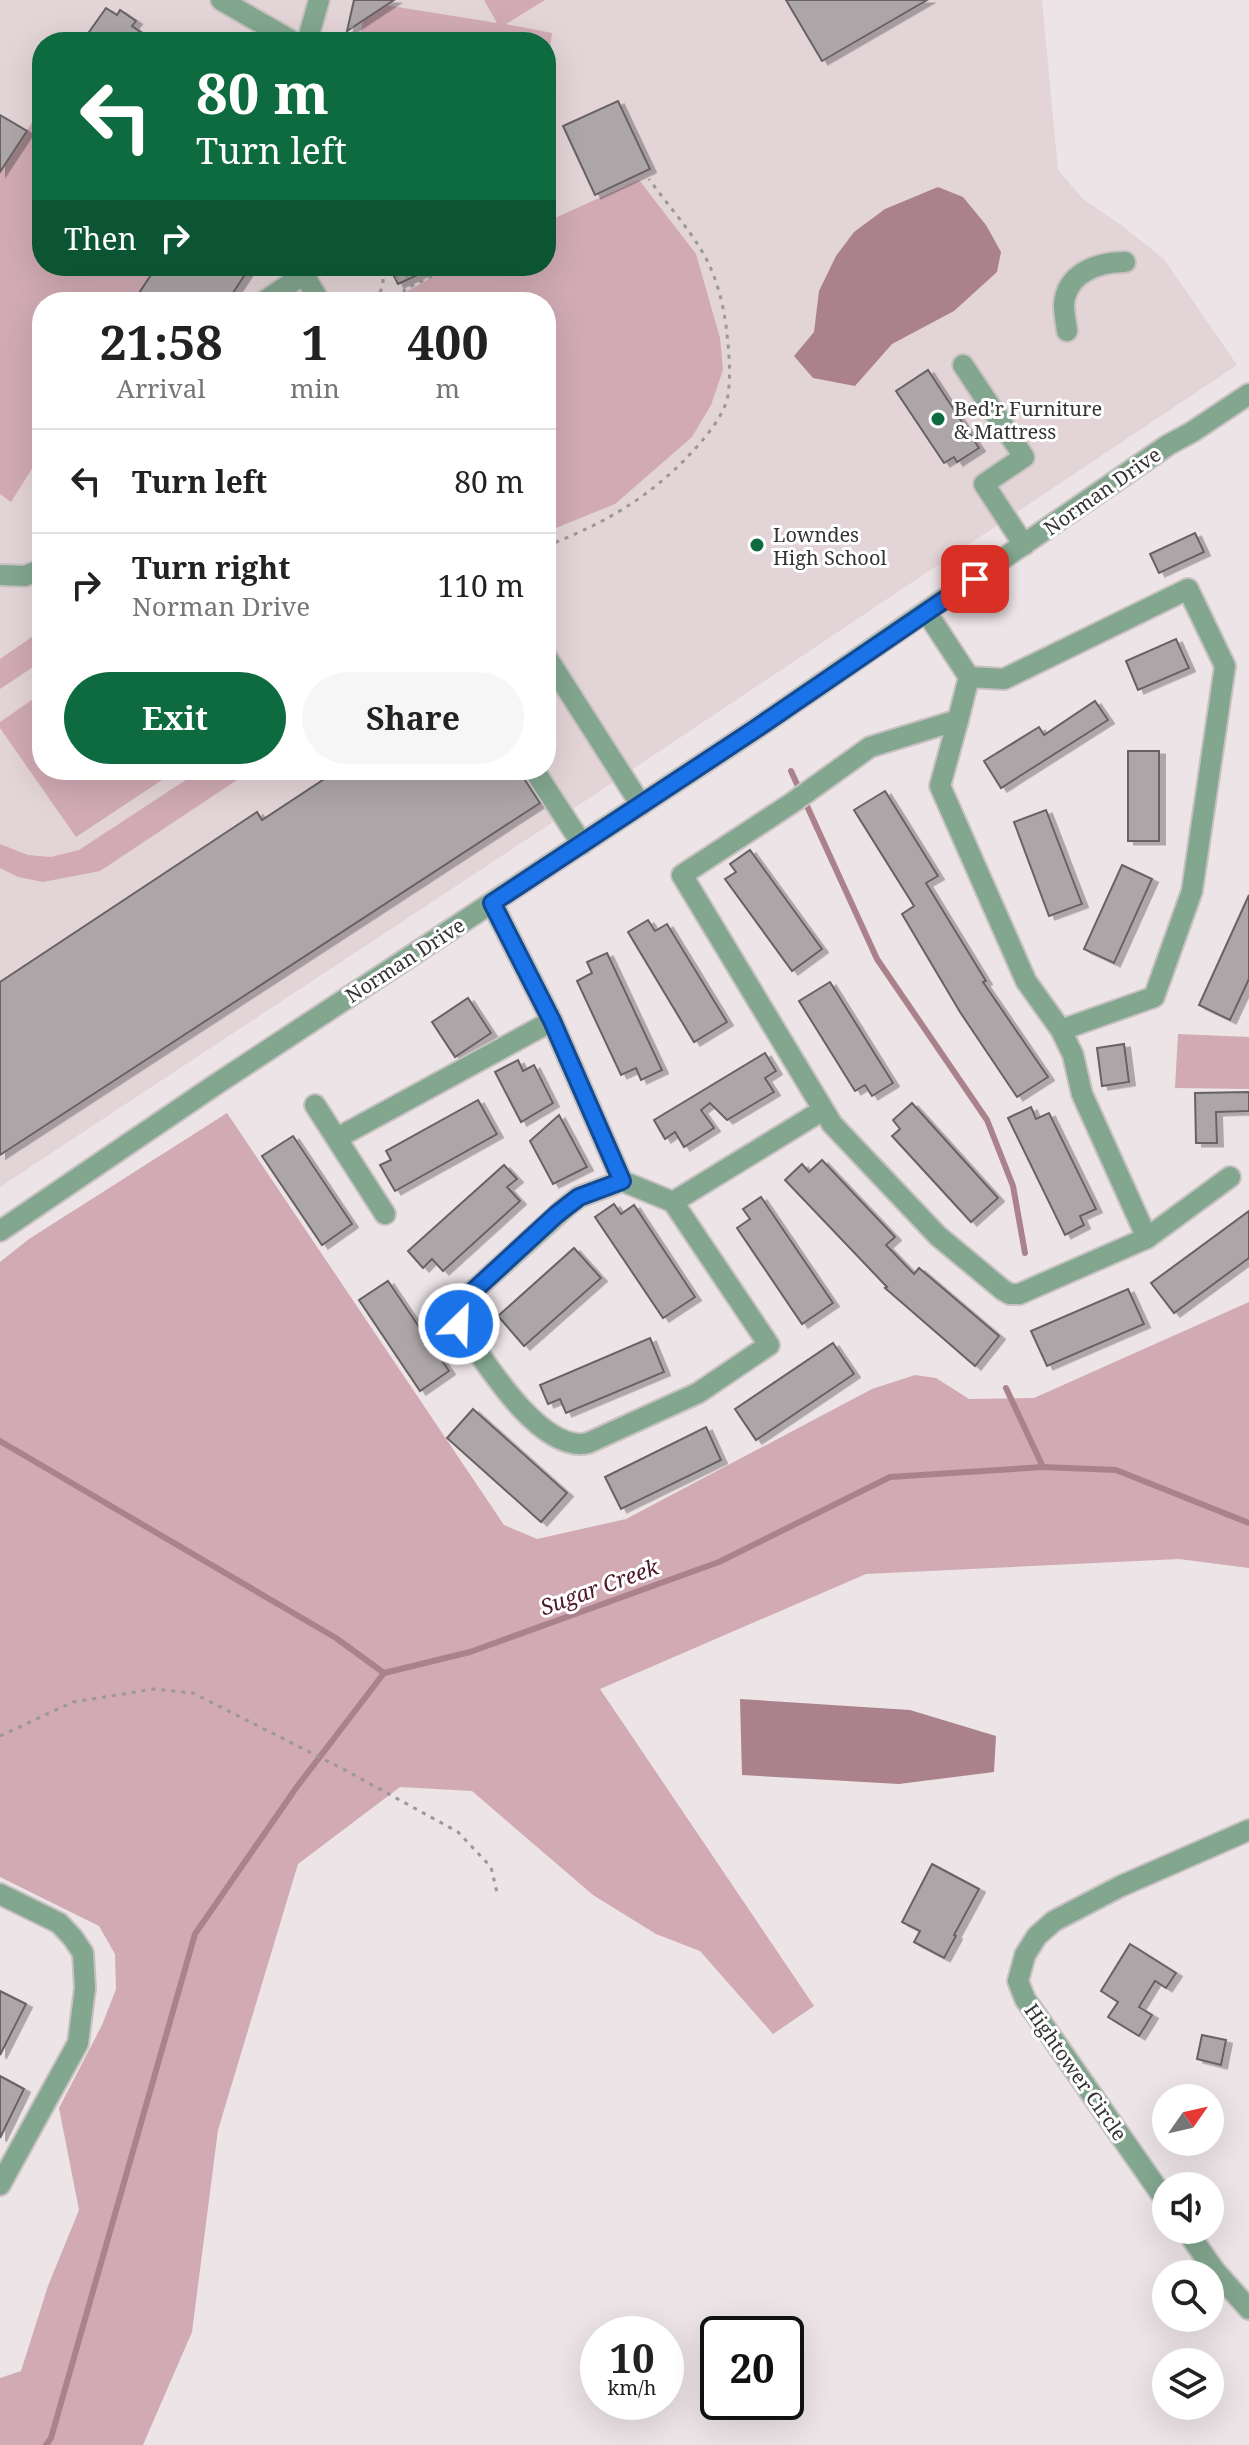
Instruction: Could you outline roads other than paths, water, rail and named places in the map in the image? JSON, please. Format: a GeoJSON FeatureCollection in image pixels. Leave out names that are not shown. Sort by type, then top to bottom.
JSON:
{"type":"FeatureCollection","features":[{"type":"Feature","properties":{"kind":"street"},"geometry":{"type":"LineString","coordinates":[[221,0],[277,32]]}},
{"type":"Feature","properties":{"kind":"street"},"geometry":{"type":"LineString","coordinates":[[310,32],[319,0]]}},
{"type":"Feature","properties":{"kind":"street"},"geometry":{"type":"LineString","coordinates":[[1067,331],[1064,306],[1075,278],[1099,265],[1125,262]]}},
{"type":"Feature","properties":{"kind":"street"},"geometry":{"type":"LineString","coordinates":[[275,292],[295,276]]}},
{"type":"Feature","properties":{"kind":"street"},"geometry":{"type":"LineString","coordinates":[[963,365],[1024,457],[984,484],[1024,545]]}},
{"type":"Feature","properties":{"kind":"street","name":"Norman Drive"},"geometry":{"type":"LineString","coordinates":[[0,1231],[927,613],[1168,445],[1246,402]]}},
{"type":"Feature","properties":{"kind":"street"},"geometry":{"type":"LineString","coordinates":[[0,575],[25,576],[32,573]]}},
{"type":"Feature","properties":{"kind":"street"},"geometry":{"type":"LineString","coordinates":[[969,677],[1004,679],[1188,589],[1225,666],[1192,891],[1154,997],[1061,1030]]}},
{"type":"Feature","properties":{"kind":"street"},"geometry":{"type":"LineString","coordinates":[[927,613],[969,677],[940,786],[1026,981],[1061,1030],[1073,1055],[1082,1094],[1147,1238]]}},
{"type":"Feature","properties":{"kind":"street"},"geometry":{"type":"LineString","coordinates":[[556,672],[641,805]]}},
{"type":"Feature","properties":{"kind":"street"},"geometry":{"type":"LineString","coordinates":[[958,720],[870,747],[682,875],[832,1124],[938,1236],[1010,1294],[1019,1294],[1147,1238],[1230,1177]]}},
{"type":"Feature","properties":{"kind":"street"},"geometry":{"type":"LineString","coordinates":[[540,780],[582,844]]}},
{"type":"Feature","properties":{"kind":"street"},"geometry":{"type":"LineString","coordinates":[[492,903],[552,1021],[622,1181]]}},
{"type":"Feature","properties":{"kind":"street"},"geometry":{"type":"LineString","coordinates":[[337,1138],[552,1021]]}},
{"type":"Feature","properties":{"kind":"street"},"geometry":{"type":"LineString","coordinates":[[315,1105],[385,1214]]}},
{"type":"Feature","properties":{"kind":"street"},"geometry":{"type":"LineString","coordinates":[[673,1202],[823,1110]]}},
{"type":"Feature","properties":{"kind":"street"},"geometry":{"type":"LineString","coordinates":[[622,1181],[673,1202],[769,1345],[698,1393],[588,1443],[571,1444],[561,1440],[517,1406],[459,1324],[457,1316],[468,1296],[566,1207],[579,1197],[622,1181]]}},
{"type":"Feature","properties":{"kind":"street","name":"Hightower Circle"},"geometry":{"type":"LineString","coordinates":[[1152,2181],[1025,1999],[1018,1981],[1025,1955],[1037,1936],[1054,1921],[1121,1886],[1249,1830]]}},
{"type":"Feature","properties":{"kind":"street"},"geometry":{"type":"LineString","coordinates":[[0,1894],[59,1923],[83,1953],[85,1988],[78,2043],[0,2185]]}},
{"type":"Feature","properties":{"kind":"street"},"geometry":{"type":"LineString","coordinates":[[1196,2244],[1249,2309]]}},
{"type":"Feature","properties":{"kind":"waterway"},"geometry":{"type":"LineString","coordinates":[[791,771],[877,959],[987,1120],[1013,1186],[1025,1253]]}},
{"type":"Feature","properties":{"kind":"waterway"},"geometry":{"type":"LineString","coordinates":[[1006,1388],[1043,1467]]}},
{"type":"Feature","properties":{"kind":"waterway","name":"Sugar Creek"},"geometry":{"type":"LineString","coordinates":[[0,1441],[336,1638],[384,1673],[470,1652],[719,1562],[890,1477],[1043,1467],[1116,1470],[1249,1523]]}},
{"type":"Feature","properties":{"kind":"waterway"},"geometry":{"type":"LineString","coordinates":[[46,2445],[51,2438],[195,1934],[296,1788],[384,1673]]}},
{"type":"Feature","properties":{"kind":"place","name":"Bed'r Furniture & Mattress"},"geometry":{"type":"Point","coordinates":[938,419]}},
{"type":"Feature","properties":{"kind":"place","name":"Lowndes High School"},"geometry":{"type":"Point","coordinates":[757,545]}}]}
